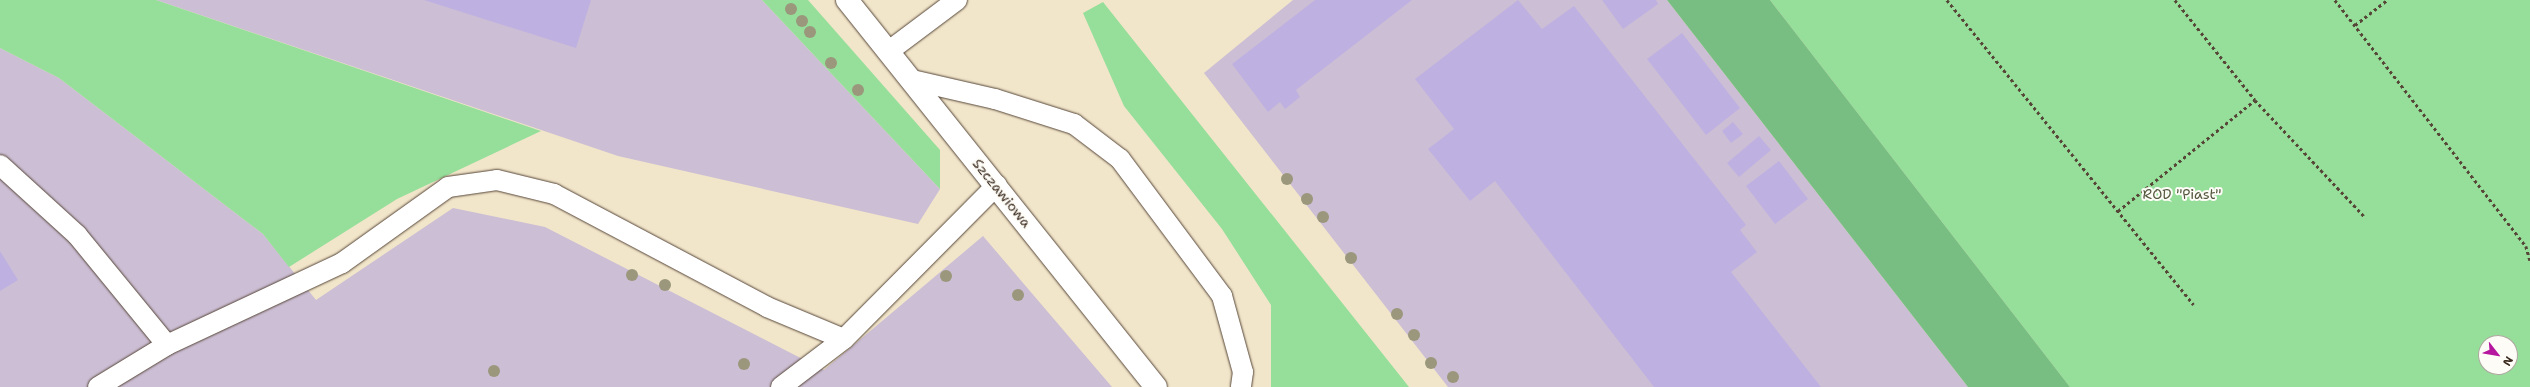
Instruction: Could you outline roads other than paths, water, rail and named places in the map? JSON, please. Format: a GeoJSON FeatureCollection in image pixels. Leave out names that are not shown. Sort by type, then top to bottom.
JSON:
{"type":"FeatureCollection","features":[{"type":"Feature","properties":{"kind":"street","name":"Szczawiowa"},"geometry":{"type":"LineString","coordinates":[[847,0],[997,185],[1156,387]]}},
{"type":"Feature","properties":{"kind":"lane"},"geometry":{"type":"LineString","coordinates":[[889,51],[957,0]]}},
{"type":"Feature","properties":{"kind":"lane"},"geometry":{"type":"LineString","coordinates":[[912,80],[995,99],[1074,124],[1120,159],[1222,296],[1243,372],[1241,387]]}},
{"type":"Feature","properties":{"kind":"lane"},"geometry":{"type":"LineString","coordinates":[[0,165],[77,235],[167,345]]}},
{"type":"Feature","properties":{"kind":"lane"},"geometry":{"type":"LineString","coordinates":[[98,387],[167,345],[342,262],[448,187],[497,180],[554,194],[768,307],[844,339]]}},
{"type":"Feature","properties":{"kind":"lane"},"geometry":{"type":"LineString","coordinates":[[781,387],[844,339],[997,185]]}},
{"type":"Feature","properties":{"kind":"park label","name":"ROD \"Piast\""},"geometry":{"type":"Point","coordinates":[2182,194]}}]}
